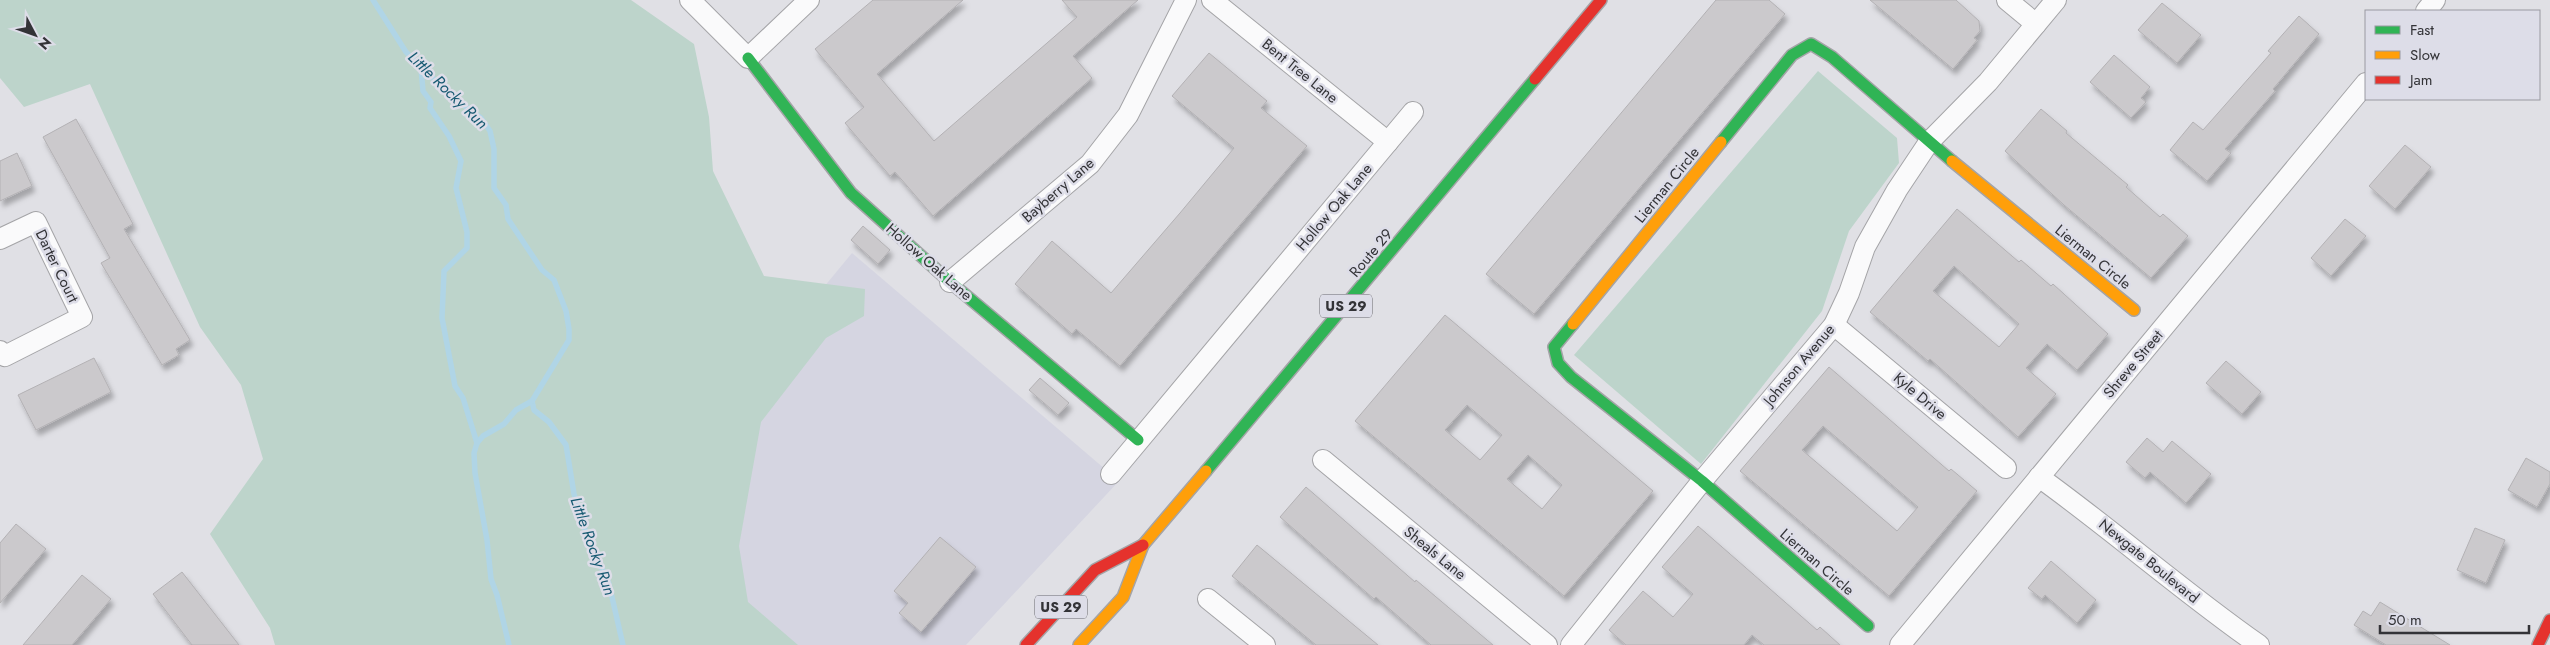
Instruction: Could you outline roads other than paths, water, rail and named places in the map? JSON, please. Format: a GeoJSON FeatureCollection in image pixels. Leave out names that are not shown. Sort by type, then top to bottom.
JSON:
{"type":"FeatureCollection","features":[{"type":"Feature","properties":{"kind":"street"},"geometry":{"type":"LineString","coordinates":[[699,3],[748,58],[809,0]]}},
{"type":"Feature","properties":{"kind":"street","name":"Bayberry Lane"},"geometry":{"type":"LineString","coordinates":[[950,282],[1090,164],[1128,115],[1186,0]]}},
{"type":"Feature","properties":{"kind":"street","name":"Bent Tree Lane"},"geometry":{"type":"LineString","coordinates":[[1212,0],[1388,142]]}},
{"type":"Feature","properties":{"kind":"street","name":"Route 29"},"geometry":{"type":"LineString","coordinates":[[1079,645],[1123,597],[1143,545],[1295,368],[1601,0]]}},
{"type":"Feature","properties":{"kind":"street"},"geometry":{"type":"LineString","coordinates":[[2007,0],[2036,24]]}},
{"type":"Feature","properties":{"kind":"street","name":"Johnson Avenue"},"geometry":{"type":"LineString","coordinates":[[1571,645],[1702,481],[1834,325],[1850,293],[1865,247],[1897,190],[1929,142],[1988,82],[2056,0]]}},
{"type":"Feature","properties":{"kind":"street"},"geometry":{"type":"LineString","coordinates":[[2427,10],[2435,0]]}},
{"type":"Feature","properties":{"kind":"street","name":"Lierman Circle"},"geometry":{"type":"LineString","coordinates":[[1868,626],[1702,481],[1571,377],[1558,363],[1554,347],[1792,55],[1811,44],[1832,57],[1929,142],[2134,310]]}},
{"type":"Feature","properties":{"kind":"street","name":"Hollow Oak Lane"},"geometry":{"type":"LineString","coordinates":[[748,58],[851,193],[950,282],[1138,440]]}},
{"type":"Feature","properties":{"kind":"street","name":"Shreve Street"},"geometry":{"type":"LineString","coordinates":[[1900,645],[2365,84]]}},
{"type":"Feature","properties":{"kind":"street","name":"Hollow Oak Lane"},"geometry":{"type":"LineString","coordinates":[[1111,474],[1413,112]]}},
{"type":"Feature","properties":{"kind":"street","name":"Darter Court"},"geometry":{"type":"LineString","coordinates":[[0,239],[36,222],[82,318],[5,356],[0,351]]}},
{"type":"Feature","properties":{"kind":"street","name":"Kyle Drive"},"geometry":{"type":"LineString","coordinates":[[1834,325],[2006,468]]}},
{"type":"Feature","properties":{"kind":"street","name":"Sheals Lane"},"geometry":{"type":"LineString","coordinates":[[1323,460],[1548,645]]}},
{"type":"Feature","properties":{"kind":"street","name":"Newgate Boulevard"},"geometry":{"type":"LineString","coordinates":[[2039,476],[2086,510],[2214,614],[2259,645]]}},
{"type":"Feature","properties":{"kind":"street","name":"Route 29"},"geometry":{"type":"LineString","coordinates":[[1026,645],[1096,570],[1143,545]]}},
{"type":"Feature","properties":{"kind":"street"},"geometry":{"type":"LineString","coordinates":[[1208,599],[1265,645]]}},
{"type":"Feature","properties":{"kind":"street"},"geometry":{"type":"LineString","coordinates":[[2538,645],[2550,620]]}},
{"type":"Feature","properties":{"kind":"waterway","name":"Little Rocky Run"},"geometry":{"type":"LineString","coordinates":[[373,0],[406,52],[450,95],[481,118],[490,131],[494,149],[494,188],[506,205],[508,219],[542,270],[554,280],[566,311],[569,340],[532,401],[534,410],[549,422],[566,445],[574,494],[586,533],[609,584],[623,645]]}},
{"type":"Feature","properties":{"kind":"waterway"},"geometry":{"type":"LineString","coordinates":[[421,68],[423,91],[431,102],[430,108],[449,136],[461,161],[456,188],[467,232],[467,248],[444,271],[442,318],[455,386],[463,398],[477,443]]}},
{"type":"Feature","properties":{"kind":"waterway"},"geometry":{"type":"LineString","coordinates":[[509,645],[497,595],[491,579],[487,540],[475,473],[474,453],[477,443],[483,436],[504,424],[516,410],[532,401]]}}]}
